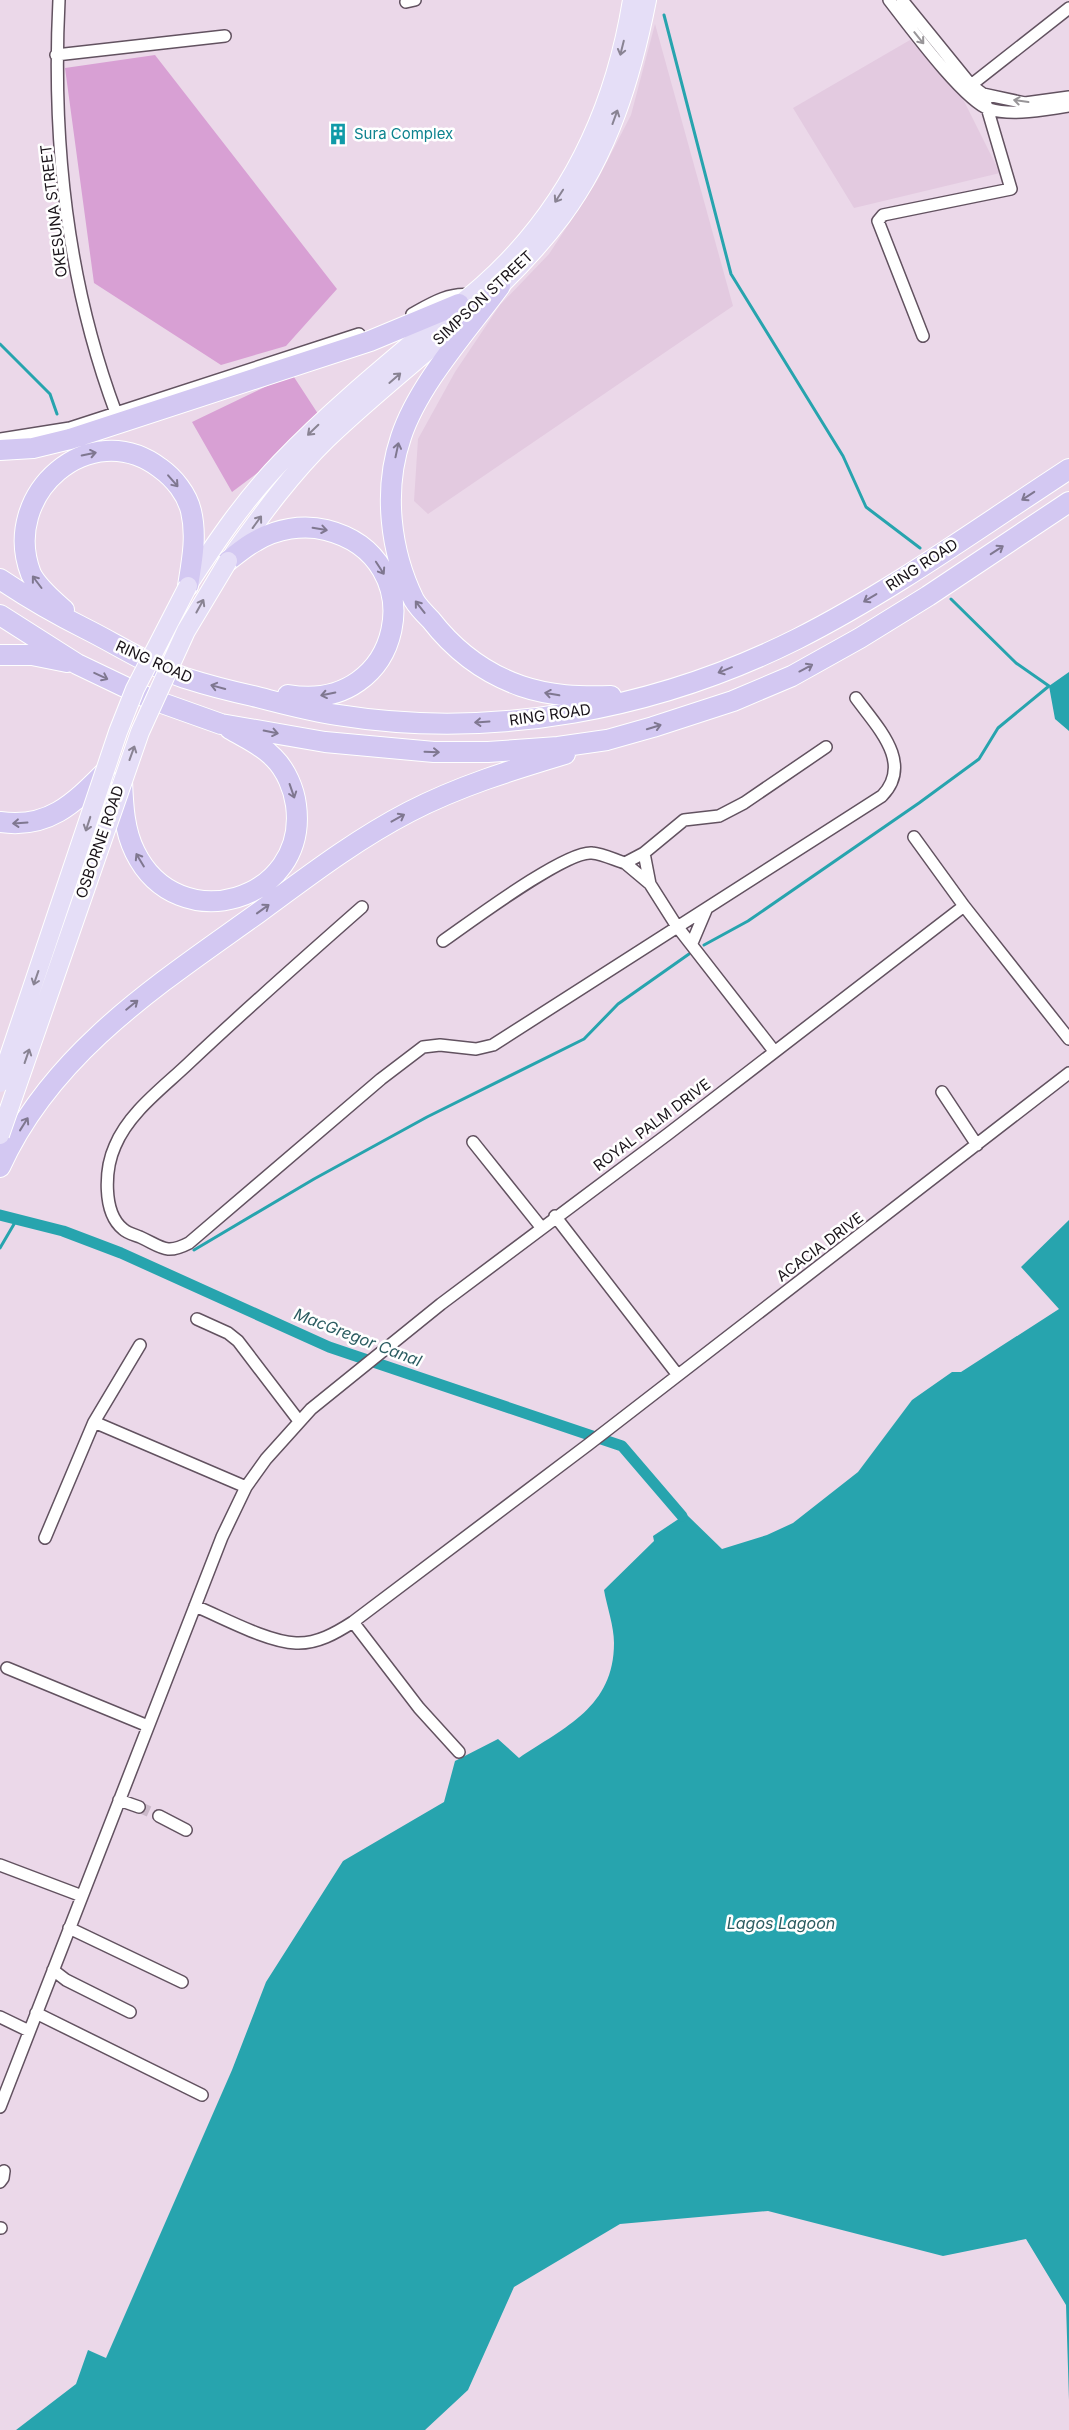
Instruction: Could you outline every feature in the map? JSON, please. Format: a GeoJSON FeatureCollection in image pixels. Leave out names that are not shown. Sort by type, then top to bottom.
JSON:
{"type":"FeatureCollection","features":[{"type":"Feature","properties":{"kind":"highway"},"geometry":{"type":"LineString","coordinates":[[500,286],[415,404],[400,439],[394,468],[391,502],[393,532],[401,567],[415,601],[449,643],[494,675],[521,686],[549,694],[578,697],[652,695]]}},
{"type":"Feature","properties":{"kind":"highway"},"geometry":{"type":"LineString","coordinates":[[0,450],[33,448],[70,439],[370,341],[465,300]]}},
{"type":"Feature","properties":{"kind":"highway"},"geometry":{"type":"LineString","coordinates":[[84,628],[45,592],[32,576],[23,544],[29,506],[41,484],[52,473],[68,462],[98,452],[115,450],[153,463],[166,473],[177,485],[188,502],[192,517],[194,546],[188,586]]}},
{"type":"Feature","properties":{"kind":"highway","name":"RING ROAD"},"geometry":{"type":"LineString","coordinates":[[0,579],[63,619],[84,628],[119,648],[183,677],[249,695],[340,716],[420,723],[463,724],[575,714],[652,695],[725,670],[796,639],[847,612],[912,572],[1069,469]]}},
{"type":"Feature","properties":{"kind":"highway","name":"RING ROAD"},"geometry":{"type":"LineString","coordinates":[[0,614],[77,664],[148,698],[221,724],[326,742],[434,752],[488,752],[607,740],[699,713],[769,686],[844,647],[928,596],[1069,502]]}},
{"type":"Feature","properties":{"kind":"highway"},"geometry":{"type":"LineString","coordinates":[[228,561],[257,540],[294,528],[318,528],[345,535],[368,551],[386,577],[394,610],[388,645],[380,660],[366,676],[348,688],[328,696],[300,698],[268,692],[249,695]]}},
{"type":"Feature","properties":{"kind":"highway"},"geometry":{"type":"LineString","coordinates":[[0,655],[32,655],[77,664]]}},
{"type":"Feature","properties":{"kind":"highway"},"geometry":{"type":"LineString","coordinates":[[0,822],[14,824],[33,822],[55,815],[113,777],[134,852],[156,881],[174,894],[190,900],[207,902],[228,900],[247,894],[278,872],[291,853],[297,813],[295,798],[287,777],[275,759],[263,749],[221,724]]}},
{"type":"Feature","properties":{"kind":"highway"},"geometry":{"type":"LineString","coordinates":[[0,1167],[40,1099],[68,1063],[95,1036],[158,984],[352,845],[410,812],[462,788],[607,740]]}},
{"type":"Feature","properties":{"kind":"main road"},"geometry":{"type":"LineString","coordinates":[[354,403],[512,256],[547,215],[575,172],[597,129],[613,83],[632,0]]}},
{"type":"Feature","properties":{"kind":"main road","name":"SIMPSON STREET"},"geometry":{"type":"LineString","coordinates":[[354,403],[500,286],[528,259],[563,215],[598,156],[614,121],[631,68],[647,0]]}},
{"type":"Feature","properties":{"kind":"main road","name":"OSBORNE ROAD"},"geometry":{"type":"LineString","coordinates":[[0,1083],[113,777],[140,732],[172,659],[203,600],[228,561],[296,471],[354,403]]}},
{"type":"Feature","properties":{"kind":"main road","name":"OSBORNE ROAD"},"geometry":{"type":"LineString","coordinates":[[0,1135],[113,777],[135,690],[188,586],[248,500],[280,463],[354,403]]}},
{"type":"Feature","properties":{"kind":"street","name":"OKESUNA STREET"},"geometry":{"type":"LineString","coordinates":[[59,0],[56,55],[58,115],[66,207],[80,296],[104,382],[116,413]]}},
{"type":"Feature","properties":{"kind":"street"},"geometry":{"type":"LineString","coordinates":[[889,0],[970,98],[989,109],[1028,112],[1069,106]]}},
{"type":"Feature","properties":{"kind":"street"},"geometry":{"type":"LineString","coordinates":[[902,0],[971,85],[984,94],[1026,103],[1069,97]]}},
{"type":"Feature","properties":{"kind":"street"},"geometry":{"type":"LineString","coordinates":[[971,85],[1069,8]]}},
{"type":"Feature","properties":{"kind":"street"},"geometry":{"type":"LineString","coordinates":[[56,55],[225,36]]}},
{"type":"Feature","properties":{"kind":"street"},"geometry":{"type":"LineString","coordinates":[[923,336],[878,220],[880,217],[1012,189],[984,94]]}},
{"type":"Feature","properties":{"kind":"street"},"geometry":{"type":"LineString","coordinates":[[0,439],[70,428],[383,327],[448,297],[458,294],[465,300]]}},
{"type":"Feature","properties":{"kind":"street"},"geometry":{"type":"LineString","coordinates":[[362,907],[212,1042],[145,1105],[128,1124],[115,1145],[109,1164],[111,1210],[123,1229],[166,1250],[175,1250],[189,1243],[380,1079],[423,1047],[440,1045],[476,1049],[493,1045],[676,925],[706,910],[882,796],[891,786],[896,775],[894,759],[884,736],[856,698]]}},
{"type":"Feature","properties":{"kind":"street"},"geometry":{"type":"LineString","coordinates":[[625,863],[644,854],[684,820],[719,816],[744,802],[826,747]]}},
{"type":"Feature","properties":{"kind":"street"},"geometry":{"type":"LineString","coordinates":[[914,837],[964,906],[1069,1039]]}},
{"type":"Feature","properties":{"kind":"street"},"geometry":{"type":"LineString","coordinates":[[443,941],[553,868],[575,856],[591,853],[625,863],[650,884],[676,925],[774,1050]]}},
{"type":"Feature","properties":{"kind":"street"},"geometry":{"type":"LineString","coordinates":[[644,854],[650,884]]}},
{"type":"Feature","properties":{"kind":"street","name":"ROYAL PALM DRIVE"},"geometry":{"type":"LineString","coordinates":[[0,2107],[222,1537],[246,1487],[266,1459],[299,1421],[441,1304],[555,1216],[668,1134],[774,1050],[964,906]]}},
{"type":"Feature","properties":{"kind":"street"},"geometry":{"type":"LineString","coordinates":[[692,943],[706,910]]}},
{"type":"Feature","properties":{"kind":"street","name":"ACACIA DRIVE"},"geometry":{"type":"LineString","coordinates":[[195,1606],[275,1639],[296,1643],[325,1637],[353,1622],[589,1444],[677,1374],[977,1146],[1069,1073]]}},
{"type":"Feature","properties":{"kind":"street"},"geometry":{"type":"LineString","coordinates":[[942,1092],[977,1146]]}},
{"type":"Feature","properties":{"kind":"street"},"geometry":{"type":"LineString","coordinates":[[473,1142],[541,1227]]}},
{"type":"Feature","properties":{"kind":"street"},"geometry":{"type":"LineString","coordinates":[[555,1216],[677,1374]]}},
{"type":"Feature","properties":{"kind":"street"},"geometry":{"type":"LineString","coordinates":[[197,1320],[228,1334],[238,1341],[299,1421]]}},
{"type":"Feature","properties":{"kind":"street"},"geometry":{"type":"LineString","coordinates":[[46,1538],[94,1422],[140,1344]]}},
{"type":"Feature","properties":{"kind":"street"},"geometry":{"type":"LineString","coordinates":[[94,1422],[246,1487]]}},
{"type":"Feature","properties":{"kind":"street"},"geometry":{"type":"LineString","coordinates":[[353,1622],[419,1708],[459,1752]]}},
{"type":"Feature","properties":{"kind":"street"},"geometry":{"type":"LineString","coordinates":[[7,1668],[148,1726]]}},
{"type":"Feature","properties":{"kind":"street"},"geometry":{"type":"LineString","coordinates":[[119,1800],[139,1807]]}},
{"type":"Feature","properties":{"kind":"street"},"geometry":{"type":"LineString","coordinates":[[159,1816],[186,1830]]}},
{"type":"Feature","properties":{"kind":"street"},"geometry":{"type":"LineString","coordinates":[[0,1865],[82,1896]]}},
{"type":"Feature","properties":{"kind":"street"},"geometry":{"type":"LineString","coordinates":[[70,1928],[182,1982]]}},
{"type":"Feature","properties":{"kind":"street"},"geometry":{"type":"LineString","coordinates":[[53,1970],[66,1980],[130,2012]]}},
{"type":"Feature","properties":{"kind":"street"},"geometry":{"type":"LineString","coordinates":[[36,2013],[202,2095]]}},
{"type":"Feature","properties":{"kind":"street"},"geometry":{"type":"LineString","coordinates":[[0,2017],[29,2030]]}},
{"type":"Feature","properties":{"kind":"shaded area"},"geometry":{"type":"Polygon","coordinates":[[[655,24],[733,306],[428,514],[414,501],[418,439],[455,372],[500,305],[549,254],[597,181],[631,115],[655,24]]]}},
{"type":"Feature","properties":{"kind":"shaded area"},"geometry":{"type":"Polygon","coordinates":[[[910,40],[962,97],[1000,173],[854,208],[793,108],[910,40]]]}},
{"type":"Feature","properties":{"kind":"shaded area"},"geometry":{"type":"Polygon","coordinates":[[[155,55],[337,289],[286,346],[221,365],[94,283],[65,68],[155,55]]]}},
{"type":"Feature","properties":{"kind":"shaded area"},"geometry":{"type":"Polygon","coordinates":[[[292,374],[324,423],[232,492],[192,422],[292,374]]]}},
{"type":"Feature","properties":{"kind":"water"},"geometry":{"type":"Polygon","coordinates":[[[1069,672],[1069,731],[1055,719],[1049,686],[1069,672]]]}},
{"type":"Feature","properties":{"kind":"water","name":"Lagos Lagoon"},"geometry":{"type":"Polygon","coordinates":[[[1069,1220],[1069,2400],[1066,2305],[1026,2239],[943,2256],[768,2211],[620,2224],[514,2287],[468,2390],[425,2430],[16,2430],[76,2384],[88,2350],[106,2358],[232,2070],[266,1982],[343,1861],[444,1802],[455,1761],[498,1739],[519,1758],[584,1713],[606,1684],[612,1665],[614,1637],[604,1590],[654,1541],[653,1536],[686,1514],[722,1549],[767,1535],[793,1523],[858,1472],[912,1400],[952,1372],[961,1372],[1059,1309],[1021,1267],[1069,1220]]]}},
{"type":"Feature","properties":{"kind":"waterway"},"geometry":{"type":"LineString","coordinates":[[664,15],[731,274],[843,456],[866,507],[920,548]]}},
{"type":"Feature","properties":{"kind":"waterway"},"geometry":{"type":"LineString","coordinates":[[0,344],[50,394],[57,414]]}},
{"type":"Feature","properties":{"kind":"waterway"},"geometry":{"type":"LineString","coordinates":[[704,945],[748,921],[919,803],[979,759],[998,728],[1049,686],[1016,663],[951,599]]}},
{"type":"Feature","properties":{"kind":"waterway"},"geometry":{"type":"LineString","coordinates":[[194,1250],[314,1179],[427,1117],[584,1039],[618,1004],[689,954]]}},
{"type":"Feature","properties":{"kind":"waterway","name":"MacGregor Canal"},"geometry":{"type":"LineString","coordinates":[[0,1215],[63,1231],[121,1253],[329,1347],[622,1446],[682,1516]]}},
{"type":"Feature","properties":{"kind":"waterway"},"geometry":{"type":"LineString","coordinates":[[0,1248],[17,1219]]}},
{"type":"Feature","properties":{"kind":"tunnel"},"geometry":{"type":"LineString","coordinates":[[139,1807],[159,1816]]}},
{"type":"Feature","properties":{"kind":"place","name":"Sura Complex"},"geometry":{"type":"Point","coordinates":[338,134]}}]}
